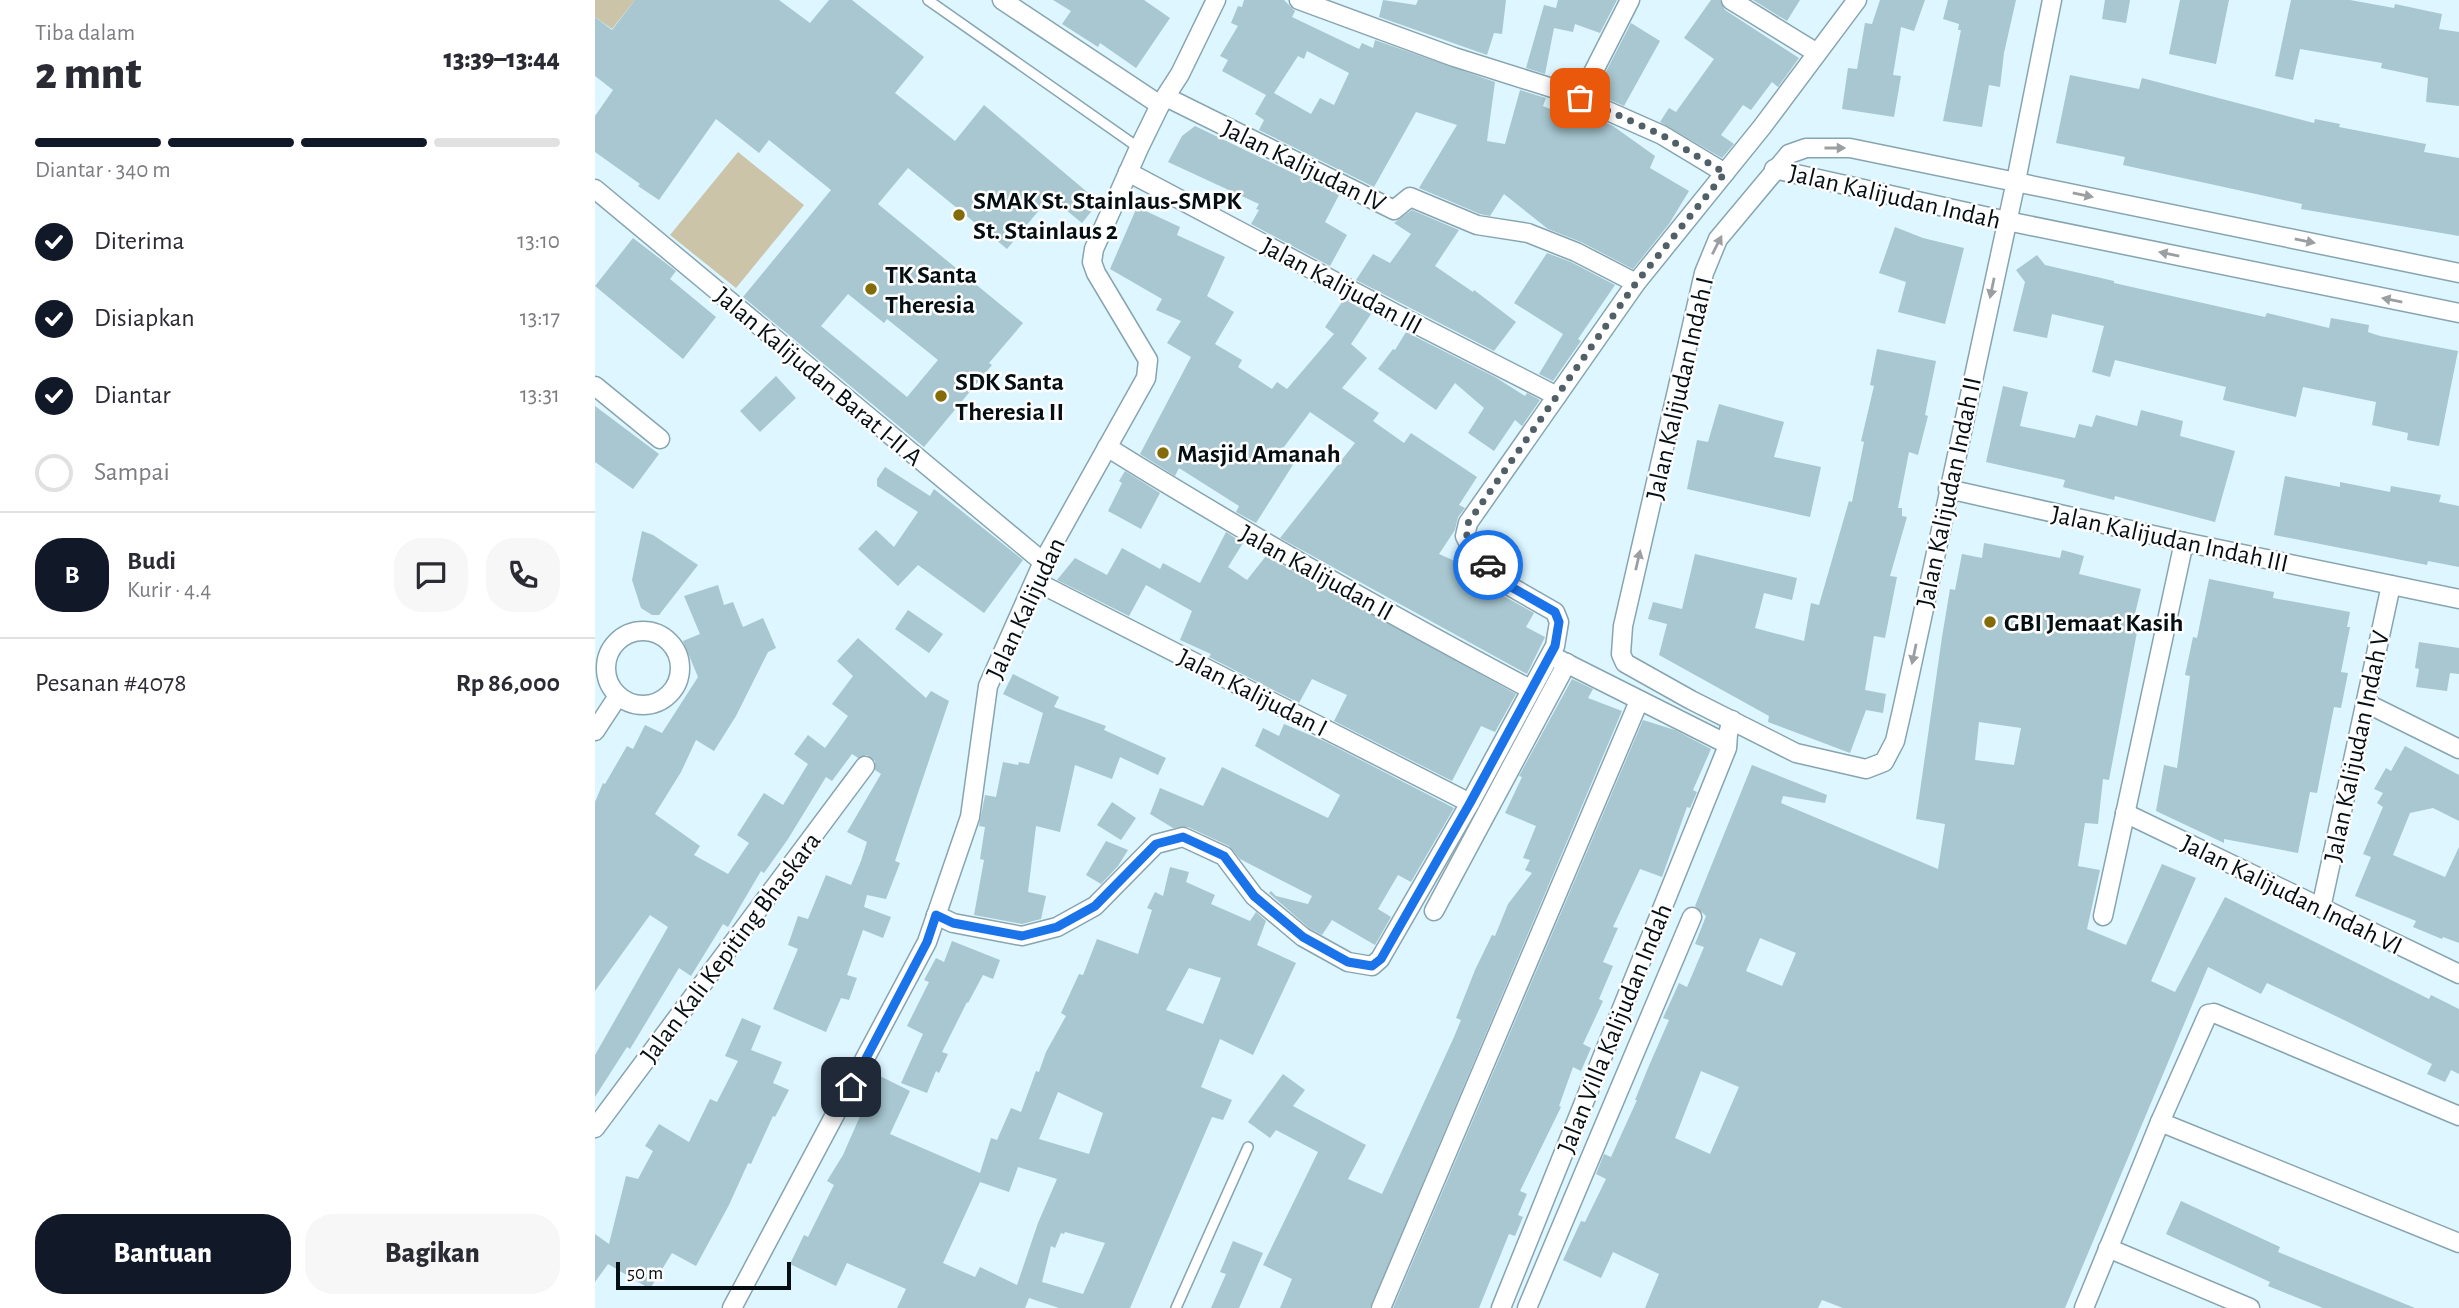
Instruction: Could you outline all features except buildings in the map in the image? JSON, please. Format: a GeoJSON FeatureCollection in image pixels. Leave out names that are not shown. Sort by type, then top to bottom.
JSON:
{"type":"FeatureCollection","features":[{"type":"Feature","properties":{"kind":"street"},"geometry":{"type":"LineString","coordinates":[[1003,0],[1155,99]]}},
{"type":"Feature","properties":{"kind":"street","name":"Jalan Kalijudan"},"geometry":{"type":"LineString","coordinates":[[732,1308],[927,942],[970,817],[988,686],[1043,562],[1146,378],[1148,360],[1096,273],[1092,262],[1094,249],[1139,148],[1155,99],[1181,74],[1216,0]]}},
{"type":"Feature","properties":{"kind":"street"},"geometry":{"type":"LineString","coordinates":[[1299,0],[1454,57],[1580,98],[1662,135],[1725,173]]}},
{"type":"Feature","properties":{"kind":"street"},"geometry":{"type":"LineString","coordinates":[[1580,98],[1630,0]]}},
{"type":"Feature","properties":{"kind":"street"},"geometry":{"type":"LineString","coordinates":[[1731,0],[1817,53]]}},
{"type":"Feature","properties":{"kind":"street"},"geometry":{"type":"LineString","coordinates":[[936,915],[953,923],[1022,936],[1057,927],[1095,906],[1156,844],[1183,837],[1224,856],[1254,896],[1303,937],[1348,962],[1372,966],[1381,959],[1470,803],[1550,655],[1559,632],[1555,612],[1506,584],[1470,546],[1465,536],[1468,523],[1636,283],[1725,173],[1857,0]]}},
{"type":"Feature","properties":{"kind":"street","name":"Jalan Kalijudan Indah II"},"geometry":{"type":"LineString","coordinates":[[1739,724],[1796,752],[1866,769],[1884,762],[1895,741],[2016,181],[2052,0]]}},
{"type":"Feature","properties":{"kind":"street","name":"Jalan Kalijudan IV"},"geometry":{"type":"LineString","coordinates":[[1155,99],[1394,210],[1409,197],[1477,225],[1528,233],[1576,252],[1636,283]]}},
{"type":"Feature","properties":{"kind":"street","name":"Jalan Kalijudan Indah"},"geometry":{"type":"LineString","coordinates":[[1774,169],[1789,154],[1806,148],[1850,148],[2459,273]]}},
{"type":"Feature","properties":{"kind":"street","name":"Jalan Kalijudan Indah"},"geometry":{"type":"LineString","coordinates":[[1774,169],[2007,221],[2459,313]]}},
{"type":"Feature","properties":{"kind":"street","name":"Jalan Kalijudan Indah I"},"geometry":{"type":"LineString","coordinates":[[1739,724],[1625,663],[1621,654],[1623,626],[1704,273],[1718,239],[1774,169]]}},
{"type":"Feature","properties":{"kind":"street","name":"Jalan Kalijudan III"},"geometry":{"type":"LineString","coordinates":[[1128,172],[1557,396]]}},
{"type":"Feature","properties":{"kind":"street","name":"Jalan Kalijudan Barat I-II A"},"geometry":{"type":"LineString","coordinates":[[595,189],[1043,562]]}},
{"type":"Feature","properties":{"kind":"street"},"geometry":{"type":"LineString","coordinates":[[595,386],[660,439]]}},
{"type":"Feature","properties":{"kind":"street","name":"Jalan Kalijudan II"},"geometry":{"type":"LineString","coordinates":[[1107,447],[1177,492],[1287,556],[1530,689]]}},
{"type":"Feature","properties":{"kind":"street","name":"Jalan Kalijudan Indah III"},"geometry":{"type":"LineString","coordinates":[[1948,489],[2184,542],[2459,599]]}},
{"type":"Feature","properties":{"kind":"street"},"geometry":{"type":"LineString","coordinates":[[2103,916],[2184,542]]}},
{"type":"Feature","properties":{"kind":"street","name":"Jalan Kalijudan I"},"geometry":{"type":"LineString","coordinates":[[1035,581],[1470,803]]}},
{"type":"Feature","properties":{"kind":"street","name":"Jalan Kalijudan Indah V"},"geometry":{"type":"LineString","coordinates":[[2321,908],[2392,585]]}},
{"type":"Feature","properties":{"kind":"street"},"geometry":{"type":"LineString","coordinates":[[647,630],[669,639],[681,660],[678,683],[663,700],[640,705],[618,696],[606,676],[607,664],[609,653],[624,635],[647,630]]}},
{"type":"Feature","properties":{"kind":"street"},"geometry":{"type":"LineString","coordinates":[[1550,655],[1727,746],[1739,742],[1739,724]]}},
{"type":"Feature","properties":{"kind":"street"},"geometry":{"type":"LineString","coordinates":[[1434,911],[1567,663]]}},
{"type":"Feature","properties":{"kind":"street"},"geometry":{"type":"LineString","coordinates":[[595,732],[618,696]]}},
{"type":"Feature","properties":{"kind":"street"},"geometry":{"type":"LineString","coordinates":[[1381,1308],[1639,701]]}},
{"type":"Feature","properties":{"kind":"street"},"geometry":{"type":"LineString","coordinates":[[2366,703],[2459,749]]}},
{"type":"Feature","properties":{"kind":"street","name":"Jalan Villa Kalijudan Indah"},"geometry":{"type":"LineString","coordinates":[[1501,1308],[1727,746]]}},
{"type":"Feature","properties":{"kind":"street","name":"Jalan Kali Kepiting Bhaskara"},"geometry":{"type":"LineString","coordinates":[[595,1128],[865,766]]}},
{"type":"Feature","properties":{"kind":"street","name":"Jalan Kalijudan Indah VI"},"geometry":{"type":"LineString","coordinates":[[2125,813],[2459,974]]}},
{"type":"Feature","properties":{"kind":"street","name":"Jalan Villa Kalijudan Indah"},"geometry":{"type":"LineString","coordinates":[[1527,1308],[1692,917]]}},
{"type":"Feature","properties":{"kind":"street"},"geometry":{"type":"LineString","coordinates":[[2084,1308],[2160,1122],[2205,1019],[2211,1013],[2459,1116]]}},
{"type":"Feature","properties":{"kind":"street"},"geometry":{"type":"LineString","coordinates":[[2160,1122],[2459,1243]]}},
{"type":"Feature","properties":{"kind":"street"},"geometry":{"type":"LineString","coordinates":[[2108,1248],[2225,1303],[2250,1308]]}},
{"type":"Feature","properties":{"kind":"lane"},"geometry":{"type":"LineString","coordinates":[[928,0],[1139,148]]}},
{"type":"Feature","properties":{"kind":"lane"},"geometry":{"type":"LineString","coordinates":[[1176,1308],[1248,1147]]}},
{"type":"Feature","properties":{"kind":"shaded area"},"geometry":{"type":"Polygon","coordinates":[[[595,0],[635,0],[612,29],[595,17],[595,0]]]}},
{"type":"Feature","properties":{"kind":"shaded area"},"geometry":{"type":"Polygon","coordinates":[[[738,152],[804,205],[736,288],[670,235],[738,152]]]}},
{"type":"Feature","properties":{"kind":"way so far"},"geometry":{"type":"LineString","coordinates":[[1488,565],[1470,546],[1465,536],[1468,523],[1636,283],[1725,173],[1662,135],[1580,98]]}},
{"type":"Feature","properties":{"kind":"place","name":"SMAK St. Stainlaus-SMPK St. Stainlaus 2"},"geometry":{"type":"Point","coordinates":[959,215]}},
{"type":"Feature","properties":{"kind":"place","name":"TK Santa Theresia"},"geometry":{"type":"Point","coordinates":[871,289]}},
{"type":"Feature","properties":{"kind":"place","name":"SDK Santa Theresia II"},"geometry":{"type":"Point","coordinates":[941,396]}},
{"type":"Feature","properties":{"kind":"place","name":"Masjid Amanah"},"geometry":{"type":"Point","coordinates":[1163,453]}},
{"type":"Feature","properties":{"kind":"place","name":"GBI Jemaat Kasih"},"geometry":{"type":"Point","coordinates":[1990,622]}},
{"type":"Feature","properties":{"kind":"route"},"geometry":{"type":"LineString","coordinates":[[851,1087],[927,942],[936,915],[953,923],[1022,936],[1057,927],[1095,906],[1156,844],[1183,837],[1224,856],[1254,896],[1303,937],[1348,962],[1366,966],[1375,964],[1381,959],[1470,803],[1555,646],[1559,632],[1555,612],[1506,584],[1488,565]]}}]}
